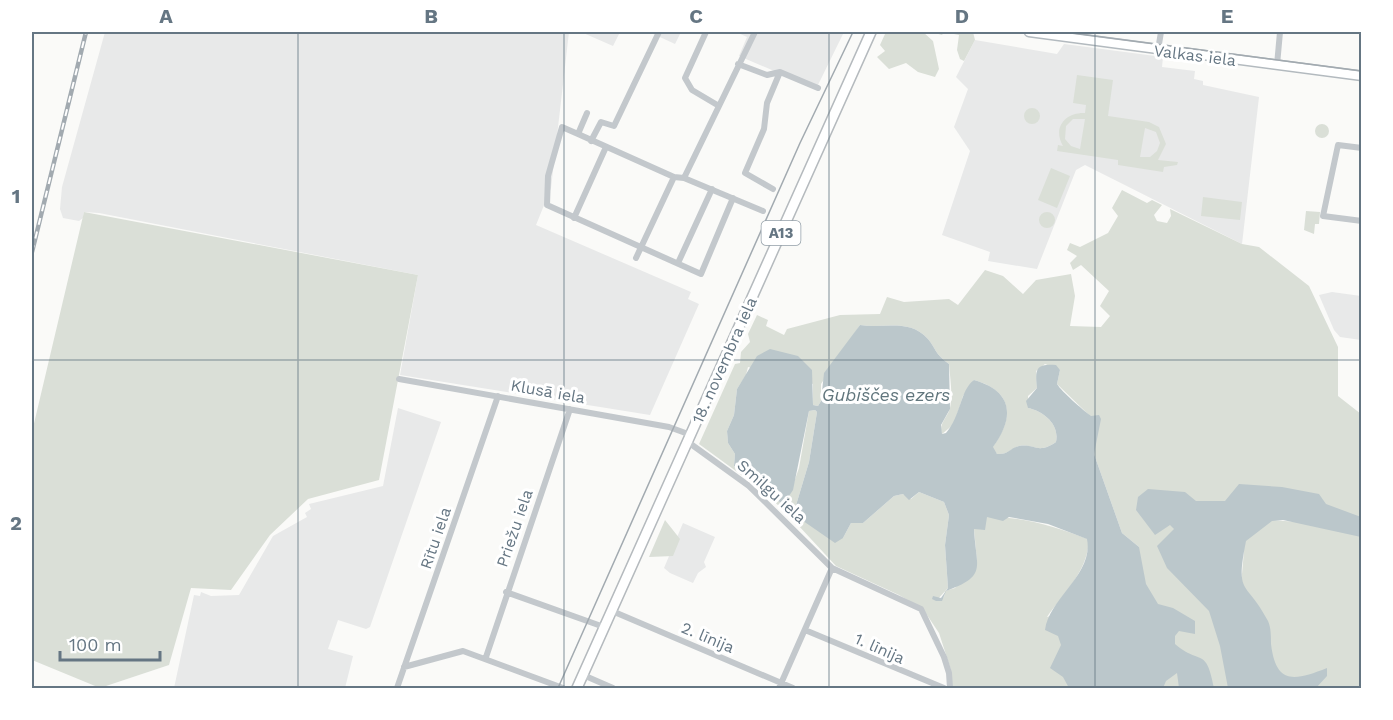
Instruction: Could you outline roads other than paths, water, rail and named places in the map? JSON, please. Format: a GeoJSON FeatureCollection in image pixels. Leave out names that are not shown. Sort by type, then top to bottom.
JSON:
{"type":"FeatureCollection","features":[{"type":"Feature","properties":{"kind":"main road","name":"18. novembra iela"},"geometry":{"type":"LineString","coordinates":[[577,688],[872,32]]}},
{"type":"Feature","properties":{"kind":"street"},"geometry":{"type":"LineString","coordinates":[[591,141],[600,122],[614,126],[659,32]]}},
{"type":"Feature","properties":{"kind":"street"},"geometry":{"type":"LineString","coordinates":[[706,32],[684,78],[692,90],[719,106]]}},
{"type":"Feature","properties":{"kind":"street"},"geometry":{"type":"LineString","coordinates":[[684,178],[755,32]]}},
{"type":"Feature","properties":{"kind":"street","name":"Valkas iela"},"geometry":{"type":"LineString","coordinates":[[1029,32],[1044,32],[1158,50],[1362,76]]}},
{"type":"Feature","properties":{"kind":"street"},"geometry":{"type":"LineString","coordinates":[[1158,50],[1161,32]]}},
{"type":"Feature","properties":{"kind":"street"},"geometry":{"type":"LineString","coordinates":[[1276,65],[1280,32]]}},
{"type":"Feature","properties":{"kind":"street"},"geometry":{"type":"LineString","coordinates":[[738,64],[767,75],[780,72],[818,88]]}},
{"type":"Feature","properties":{"kind":"street"},"geometry":{"type":"LineString","coordinates":[[773,189],[745,174],[764,129],[767,103],[780,72]]}},
{"type":"Feature","properties":{"kind":"street"},"geometry":{"type":"LineString","coordinates":[[578,134],[587,113]]}},
{"type":"Feature","properties":{"kind":"street"},"geometry":{"type":"LineString","coordinates":[[733,198],[701,274],[548,205],[548,176],[562,127],[674,177],[684,178],[712,189],[733,198],[763,211]]}},
{"type":"Feature","properties":{"kind":"street"},"geometry":{"type":"LineString","coordinates":[[1362,148],[1338,145],[1323,216],[1362,221]]}},
{"type":"Feature","properties":{"kind":"street"},"geometry":{"type":"LineString","coordinates":[[574,218],[606,147]]}},
{"type":"Feature","properties":{"kind":"street"},"geometry":{"type":"LineString","coordinates":[[636,258],[674,177]]}},
{"type":"Feature","properties":{"kind":"street"},"geometry":{"type":"LineString","coordinates":[[678,263],[712,189]]}},
{"type":"Feature","properties":{"kind":"street","name":"Klusā iela"},"geometry":{"type":"LineString","coordinates":[[399,379],[669,427],[689,438]]}},
{"type":"Feature","properties":{"kind":"street","name":"Rītu iela"},"geometry":{"type":"LineString","coordinates":[[397,688],[498,396]]}},
{"type":"Feature","properties":{"kind":"street","name":"Priežu iela"},"geometry":{"type":"LineString","coordinates":[[486,657],[506,592],[570,409]]}},
{"type":"Feature","properties":{"kind":"street","name":"Smilgu iela"},"geometry":{"type":"LineString","coordinates":[[689,438],[749,486],[832,568],[921,609],[950,672],[950,688]]}},
{"type":"Feature","properties":{"kind":"street"},"geometry":{"type":"LineString","coordinates":[[780,686],[832,568]]}},
{"type":"Feature","properties":{"kind":"street"},"geometry":{"type":"LineString","coordinates":[[506,592],[604,627]]}},
{"type":"Feature","properties":{"kind":"street","name":"2. līnija"},"geometry":{"type":"LineString","coordinates":[[612,611],[780,686],[794,688]]}},
{"type":"Feature","properties":{"kind":"street","name":"1. līnija"},"geometry":{"type":"LineString","coordinates":[[805,630],[944,688]]}},
{"type":"Feature","properties":{"kind":"street"},"geometry":{"type":"LineString","coordinates":[[404,667],[463,651],[486,657],[563,688]]}},
{"type":"Feature","properties":{"kind":"street"},"geometry":{"type":"LineString","coordinates":[[583,675],[613,688]]}},
{"type":"Feature","properties":{"kind":"water","name":"Gubiščes ezers"},"geometry":{"type":"Polygon","coordinates":[[[860,325],[904,326],[913,329],[928,339],[938,354],[949,364],[950,409],[941,425],[942,434],[946,433],[951,426],[969,384],[974,380],[997,391],[1003,398],[1007,416],[1005,425],[993,447],[997,454],[1024,445],[1044,448],[1056,442],[1057,435],[1053,424],[1045,415],[1028,408],[1026,401],[1037,388],[1038,369],[1044,365],[1056,365],[1060,370],[1057,384],[1091,416],[1099,415],[1101,419],[1094,454],[1122,533],[1139,547],[1146,584],[1158,604],[1173,608],[1195,621],[1195,634],[1179,631],[1175,636],[1175,644],[1205,661],[1214,688],[1179,688],[1177,673],[1166,681],[1163,688],[1069,688],[1063,677],[1050,668],[1061,645],[1058,636],[1045,630],[1048,618],[1084,563],[1087,539],[1048,524],[1009,517],[1003,521],[987,517],[985,530],[974,529],[977,569],[974,575],[959,586],[946,591],[942,601],[936,601],[932,599],[933,596],[941,598],[948,588],[945,545],[949,515],[944,502],[919,492],[909,500],[903,494],[894,496],[863,523],[851,523],[843,538],[835,543],[796,516],[794,512],[809,462],[817,412],[815,410],[809,411],[793,490],[785,502],[781,503],[734,466],[735,454],[728,443],[727,431],[734,415],[737,389],[757,356],[770,349],[798,356],[812,370],[813,405],[818,406],[821,401],[824,373],[860,325]]]}},
{"type":"Feature","properties":{"kind":"water"},"geometry":{"type":"Polygon","coordinates":[[[1239,484],[1282,487],[1319,494],[1326,504],[1361,517],[1361,537],[1283,520],[1272,521],[1246,541],[1242,580],[1269,623],[1273,657],[1277,667],[1282,673],[1296,677],[1327,668],[1327,676],[1316,688],[1228,688],[1220,646],[1209,611],[1167,568],[1157,546],[1174,529],[1170,525],[1155,535],[1136,510],[1138,497],[1148,489],[1185,492],[1196,501],[1225,501],[1239,484]]]}},
{"type":"Feature","properties":{"kind":"tram line"},"geometry":{"type":"LineString","coordinates":[[558,688],[800,143],[853,32]]}},
{"type":"Feature","properties":{"kind":"tram line"},"geometry":{"type":"LineString","coordinates":[[1063,32],[1362,71]]}},
{"type":"Feature","properties":{"kind":"railway"},"geometry":{"type":"LineString","coordinates":[[32,252],[86,32]]}}]}
